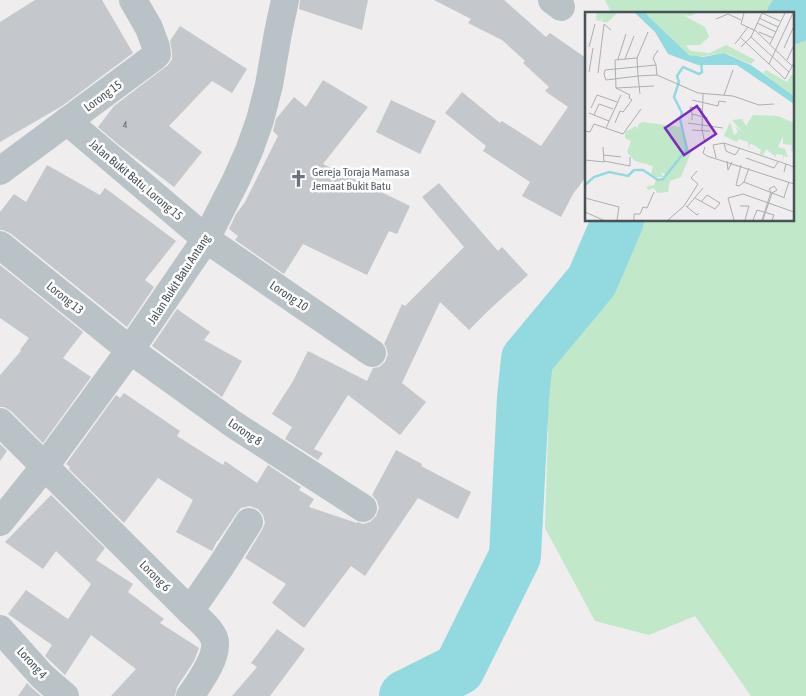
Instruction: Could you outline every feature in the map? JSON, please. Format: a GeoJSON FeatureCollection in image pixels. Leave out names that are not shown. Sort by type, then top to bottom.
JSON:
{"type":"FeatureCollection","features":[{"type":"Feature","properties":{"kind":"street","name":"Lorong 15"},"geometry":{"type":"LineString","coordinates":[[0,170],[139,70],[157,54],[149,28],[133,0]]}},
{"type":"Feature","properties":{"kind":"street","name":"Jalan Bukit Batu Antang"},"geometry":{"type":"LineString","coordinates":[[0,522],[45,466],[130,350],[206,239],[236,180],[260,120],[270,85],[285,0]]}},
{"type":"Feature","properties":{"kind":"street","name":"Jalan Bukit Batu, Lorong 15"},"geometry":{"type":"LineString","coordinates":[[67,121],[206,239]]}},
{"type":"Feature","properties":{"kind":"street","name":"Lorong 10"},"geometry":{"type":"LineString","coordinates":[[206,239],[372,353]]}},
{"type":"Feature","properties":{"kind":"street","name":"Lorong 13"},"geometry":{"type":"LineString","coordinates":[[0,245],[130,350]]}},
{"type":"Feature","properties":{"kind":"street","name":"Lorong 8"},"geometry":{"type":"LineString","coordinates":[[130,350],[233,424],[363,508]]}},
{"type":"Feature","properties":{"kind":"street","name":"Lorong 6"},"geometry":{"type":"LineString","coordinates":[[0,422],[190,611]]}},
{"type":"Feature","properties":{"kind":"street"},"geometry":{"type":"LineString","coordinates":[[190,696],[212,659],[216,646],[210,630],[190,611],[222,566],[249,522]]}},
{"type":"Feature","properties":{"kind":"street","name":"Lorong 4"},"geometry":{"type":"LineString","coordinates":[[0,629],[42,676],[65,696]]}},
{"type":"Feature","properties":{"kind":"green space"},"geometry":{"type":"Polygon","coordinates":[[[605,0],[806,0],[806,696],[751,696],[695,616],[649,635],[595,621],[545,528],[548,432],[544,361],[606,280],[620,221],[794,221],[794,12],[611,12],[605,0]]]}},
{"type":"Feature","properties":{"kind":"building"},"geometry":{"type":"Polygon","coordinates":[[[35,0],[102,0],[133,53],[62,106],[0,142],[0,22],[35,0]]]}},
{"type":"Feature","properties":{"kind":"building"},"geometry":{"type":"Polygon","coordinates":[[[300,0],[368,0],[362,30],[299,9],[300,0]]]}},
{"type":"Feature","properties":{"kind":"building"},"geometry":{"type":"Polygon","coordinates":[[[434,0],[504,0],[546,37],[550,33],[585,57],[585,178],[573,194],[561,217],[522,196],[530,182],[483,151],[486,146],[445,113],[462,92],[500,123],[502,121],[541,146],[568,107],[545,91],[549,87],[502,40],[468,23],[471,19],[434,0]]]}},
{"type":"Feature","properties":{"kind":"building"},"geometry":{"type":"Polygon","coordinates":[[[180,26],[247,69],[232,93],[212,81],[169,126],[202,152],[174,187],[98,127],[114,106],[168,65],[172,59],[170,41],[180,26]]]}},
{"type":"Feature","properties":{"kind":"building"},"geometry":{"type":"Polygon","coordinates":[[[323,80],[368,107],[323,164],[410,206],[397,234],[389,231],[367,275],[303,244],[284,274],[235,240],[238,236],[229,229],[236,214],[245,202],[278,136],[273,131],[276,119],[294,97],[306,107],[323,80]]]}},
{"type":"Feature","properties":{"kind":"building"},"geometry":{"type":"Polygon","coordinates":[[[391,100],[436,121],[420,154],[376,132],[391,100]]]}},
{"type":"Feature","properties":{"kind":"building"},"geometry":{"type":"Polygon","coordinates":[[[47,165],[100,195],[105,188],[176,241],[145,280],[154,287],[127,327],[10,233],[0,230],[0,212],[14,194],[26,202],[47,165]]]}},
{"type":"Feature","properties":{"kind":"building"},"geometry":{"type":"Polygon","coordinates":[[[439,183],[498,251],[502,247],[528,275],[469,330],[440,302],[402,383],[426,402],[400,435],[348,395],[314,449],[323,453],[318,460],[285,439],[292,427],[272,414],[293,381],[308,351],[367,381],[373,368],[379,367],[385,362],[388,354],[384,344],[402,304],[405,306],[464,247],[422,197],[439,183]]]}},
{"type":"Feature","properties":{"kind":"building"},"geometry":{"type":"Polygon","coordinates":[[[0,265],[83,332],[63,358],[91,377],[43,443],[11,411],[0,407],[0,375],[21,351],[29,338],[0,318],[0,265]]]}},
{"type":"Feature","properties":{"kind":"building"},"geometry":{"type":"Polygon","coordinates":[[[177,309],[210,332],[204,340],[242,361],[222,397],[152,346],[177,309]]]}},
{"type":"Feature","properties":{"kind":"building"},"geometry":{"type":"Polygon","coordinates":[[[124,393],[180,431],[177,436],[223,465],[225,461],[257,483],[268,465],[301,487],[299,490],[314,499],[309,507],[357,523],[370,522],[376,516],[379,508],[377,501],[372,495],[396,450],[422,464],[421,466],[471,492],[458,519],[418,498],[365,576],[351,566],[304,628],[272,603],[286,584],[245,558],[265,523],[263,515],[258,509],[250,506],[241,508],[212,551],[176,532],[193,500],[158,478],[124,523],[69,469],[70,467],[66,464],[116,395],[120,398],[124,393]]]}},
{"type":"Feature","properties":{"kind":"building"},"geometry":{"type":"Polygon","coordinates":[[[0,444],[7,451],[0,461],[0,444]]]}},
{"type":"Feature","properties":{"kind":"building"},"geometry":{"type":"Polygon","coordinates":[[[51,495],[105,548],[96,560],[133,584],[128,592],[164,619],[160,623],[199,648],[194,661],[177,687],[175,696],[111,696],[136,669],[91,635],[65,675],[45,656],[52,645],[8,614],[26,590],[68,619],[91,584],[56,551],[43,569],[5,542],[51,495]]]}},
{"type":"Feature","properties":{"kind":"building"},"geometry":{"type":"Polygon","coordinates":[[[277,629],[305,649],[270,696],[232,696],[257,667],[251,663],[277,629]]]}},
{"type":"Feature","properties":{"kind":"building"},"geometry":{"type":"Polygon","coordinates":[[[27,683],[32,688],[41,696],[18,696],[27,683]]]}},
{"type":"Feature","properties":{"kind":"waterway"},"geometry":{"type":"LineString","coordinates":[[794,17],[806,11]]}},
{"type":"Feature","properties":{"kind":"waterway"},"geometry":{"type":"LineString","coordinates":[[405,696],[459,669],[515,556],[523,398],[527,359],[592,281],[618,221]]}},
{"type":"Feature","properties":{"kind":"place","name":"Gereja Toraja Mamasa Jemaat Bukit Batu"},"geometry":{"type":"Point","coordinates":[298,179]}}]}
